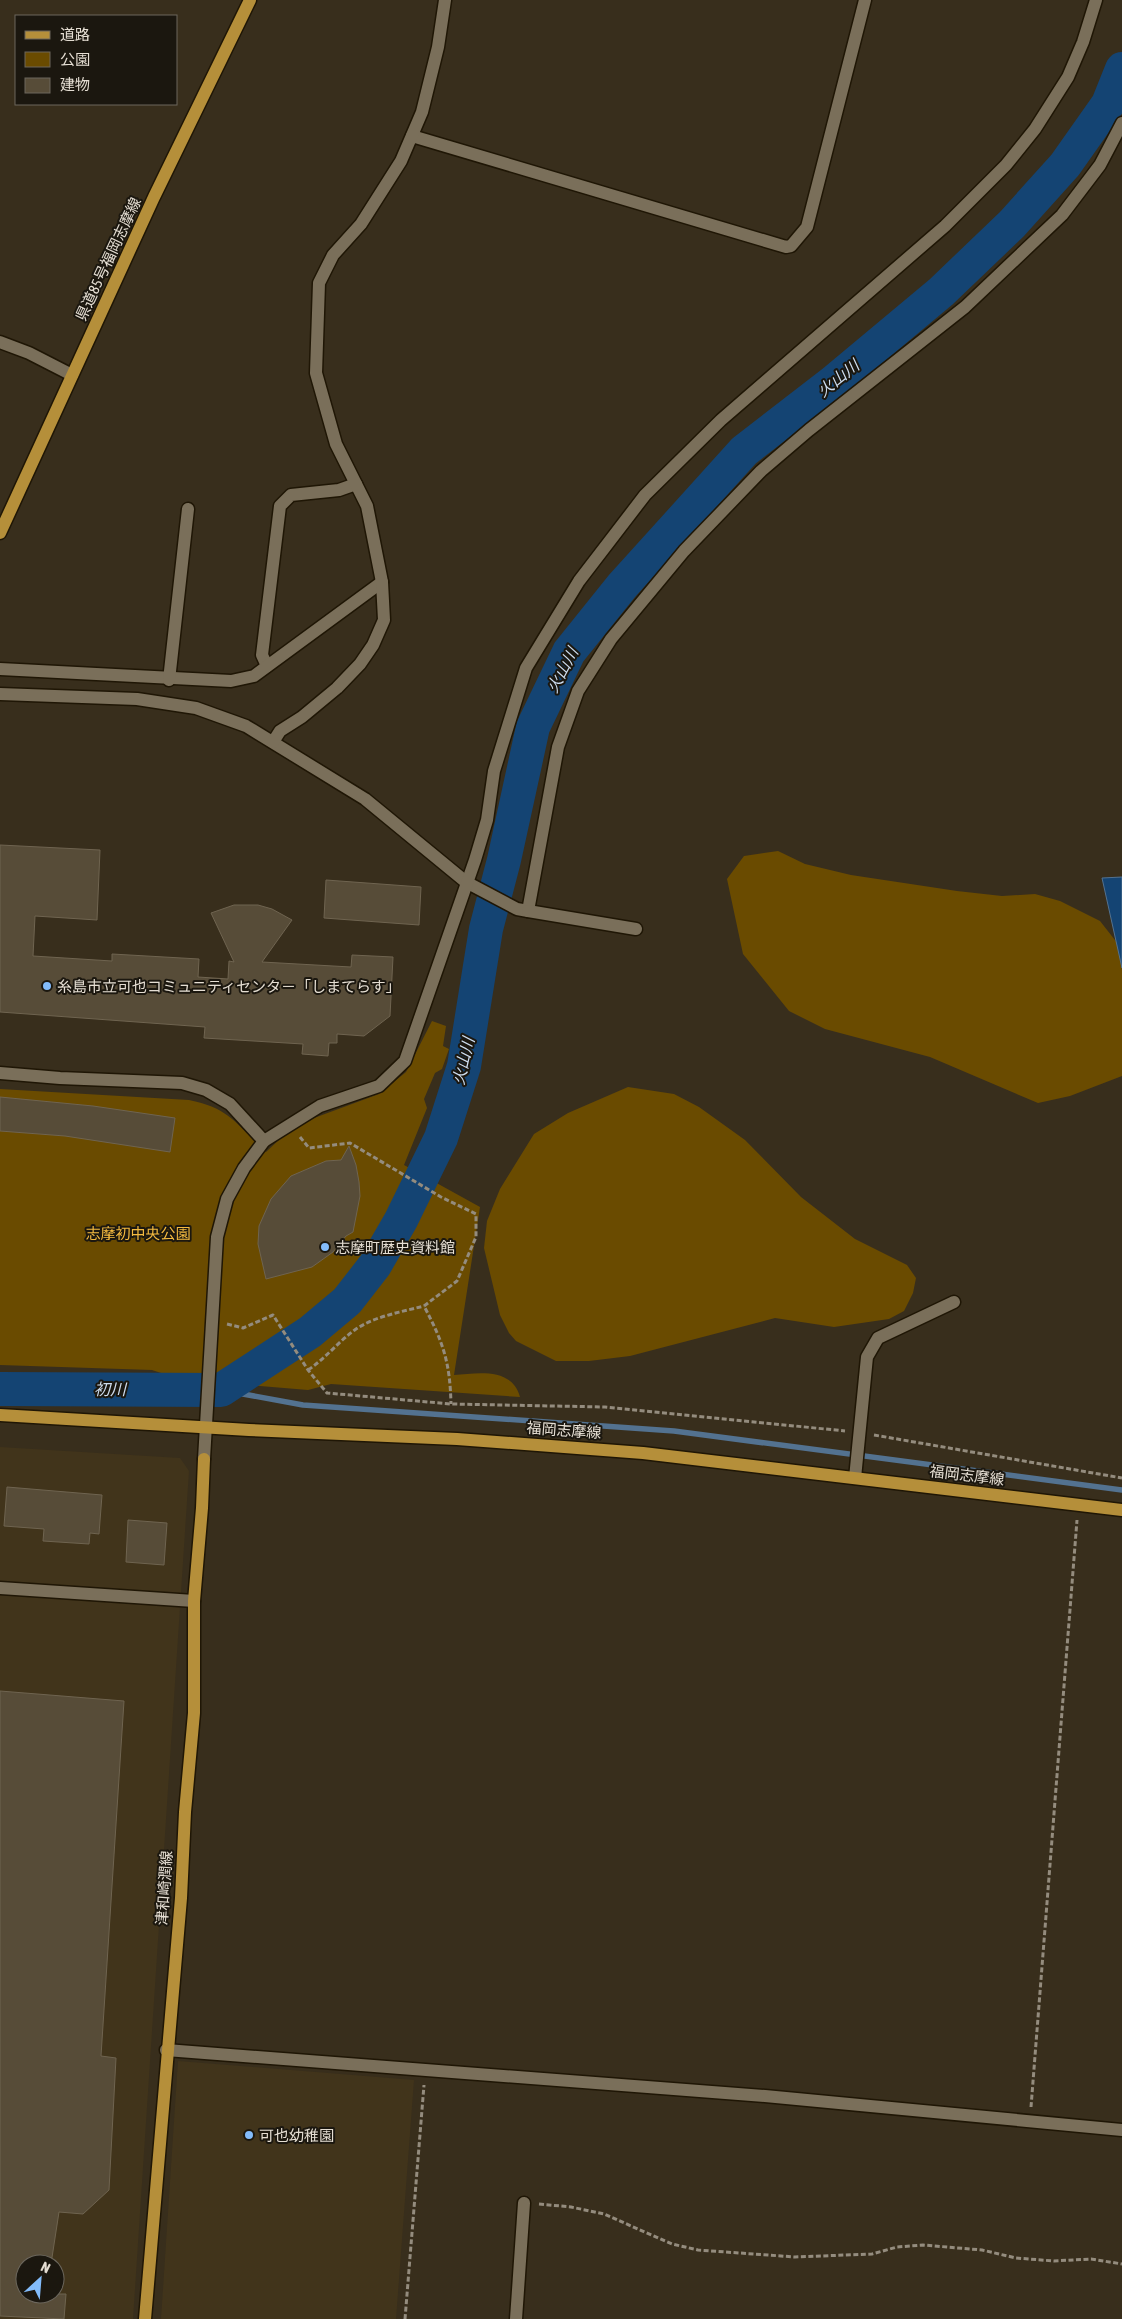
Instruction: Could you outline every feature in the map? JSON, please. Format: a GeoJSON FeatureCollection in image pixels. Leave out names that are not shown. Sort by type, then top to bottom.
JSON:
{"type":"FeatureCollection","features":[{"type":"Feature","properties":{"kind":"main road","name":"県道85号福岡志摩線"},"geometry":{"type":"LineString","coordinates":[[0,533],[154,197],[250,0]]}},
{"type":"Feature","properties":{"kind":"main road","name":"福岡志摩線"},"geometry":{"type":"LineString","coordinates":[[0,1415],[457,1439],[643,1453],[856,1473],[1122,1510]]}},
{"type":"Feature","properties":{"kind":"main road","name":"津和崎潤線"},"geometry":{"type":"LineString","coordinates":[[145,2319],[166,2050],[181,1898],[185,1812],[194,1714],[194,1602],[204,1459]]}},
{"type":"Feature","properties":{"kind":"street"},"geometry":{"type":"LineString","coordinates":[[273,742],[280,731],[302,717],[337,688],[360,664],[373,645],[384,620],[382,582],[367,506],[336,444],[316,373],[320,283],[333,255],[361,224],[385,188],[412,136],[422,112],[438,47],[446,0]]}},
{"type":"Feature","properties":{"kind":"street"},"geometry":{"type":"LineString","coordinates":[[412,136],[786,247],[791,246],[807,227],[865,0]]}},
{"type":"Feature","properties":{"kind":"street"},"geometry":{"type":"LineString","coordinates":[[204,1459],[217,1237],[227,1199],[244,1168],[264,1141],[320,1106],[379,1086],[405,1061],[470,884],[487,820],[494,771],[526,668],[579,582],[646,495],[734,409],[945,226],[1006,165],[1035,129],[1068,78],[1083,42],[1096,0]]}},
{"type":"Feature","properties":{"kind":"street"},"geometry":{"type":"LineString","coordinates":[[522,910],[558,747],[578,691],[612,639],[684,551],[761,471],[809,430],[965,307],[1062,215],[1100,165],[1122,123]]}},
{"type":"Feature","properties":{"kind":"street"},"geometry":{"type":"LineString","coordinates":[[0,342],[28,353],[72,375]]}},
{"type":"Feature","properties":{"kind":"street"},"geometry":{"type":"LineString","coordinates":[[266,666],[262,655],[280,506],[291,495],[339,490],[356,484]]}},
{"type":"Feature","properties":{"kind":"street"},"geometry":{"type":"LineString","coordinates":[[169,680],[188,509]]}},
{"type":"Feature","properties":{"kind":"street"},"geometry":{"type":"LineString","coordinates":[[0,670],[169,680],[230,681],[254,676],[382,582]]}},
{"type":"Feature","properties":{"kind":"street"},"geometry":{"type":"LineString","coordinates":[[0,694],[137,699],[196,708],[246,726],[365,799],[470,884],[522,910],[636,930]]}},
{"type":"Feature","properties":{"kind":"street"},"geometry":{"type":"LineString","coordinates":[[0,1073],[60,1078],[182,1083],[206,1090],[230,1104],[264,1141]]}},
{"type":"Feature","properties":{"kind":"street"},"geometry":{"type":"LineString","coordinates":[[856,1473],[867,1357],[878,1338],[954,1302]]}},
{"type":"Feature","properties":{"kind":"street"},"geometry":{"type":"LineString","coordinates":[[0,1588],[194,1602]]}},
{"type":"Feature","properties":{"kind":"street"},"geometry":{"type":"LineString","coordinates":[[166,2050],[765,2096],[1029,2123],[1122,2130]]}},
{"type":"Feature","properties":{"kind":"street"},"geometry":{"type":"LineString","coordinates":[[516,2319],[524,2203]]}},
{"type":"Feature","properties":{"kind":"path"},"geometry":{"type":"LineString","coordinates":[[289,1124],[308,1148],[350,1143],[441,1197],[476,1214],[476,1237],[457,1281],[424,1306],[380,1318],[356,1329],[324,1359],[308,1370]]}},
{"type":"Feature","properties":{"kind":"path"},"geometry":{"type":"LineString","coordinates":[[424,1306],[441,1340],[450,1374],[451,1404]]}},
{"type":"Feature","properties":{"kind":"path"},"geometry":{"type":"LineString","coordinates":[[212,1321],[242,1328],[272,1315],[308,1370],[327,1393],[451,1404],[605,1406],[860,1438],[1122,1478]]}},
{"type":"Feature","properties":{"kind":"path"},"geometry":{"type":"LineString","coordinates":[[1029,2123],[1078,1505]]}},
{"type":"Feature","properties":{"kind":"path"},"geometry":{"type":"LineString","coordinates":[[406,2319],[425,2070]]}},
{"type":"Feature","properties":{"kind":"path"},"geometry":{"type":"LineString","coordinates":[[524,2203],[571,2207],[604,2214],[672,2244],[698,2250],[795,2258],[872,2254],[898,2247],[923,2245],[982,2250],[1016,2258],[1054,2261],[1091,2259],[1122,2264]]}},
{"type":"Feature","properties":{"kind":"shaded area"},"geometry":{"type":"Polygon","coordinates":[[[0,1447],[180,1458],[189,1471],[133,2319],[0,2319],[0,1447]]]}},
{"type":"Feature","properties":{"kind":"shaded area"},"geometry":{"type":"Polygon","coordinates":[[[178,2061],[414,2080],[396,2319],[161,2319],[178,2061]]]}},
{"type":"Feature","properties":{"kind":"green space"},"geometry":{"type":"Polygon","coordinates":[[[778,851],[805,864],[851,875],[1002,896],[1035,894],[1060,901],[1100,921],[1122,949],[1122,1076],[1070,1096],[1038,1103],[930,1057],[825,1029],[789,1011],[743,954],[727,879],[744,856],[778,851]]]}},
{"type":"Feature","properties":{"kind":"green space","name":"志摩初中央公園"},"geometry":{"type":"Polygon","coordinates":[[[432,1021],[446,1026],[443,1046],[449,1049],[442,1069],[435,1073],[424,1099],[427,1108],[404,1165],[480,1207],[454,1375],[483,1373],[502,1376],[516,1387],[520,1397],[331,1384],[308,1390],[179,1379],[152,1370],[0,1365],[0,1089],[189,1100],[203,1103],[232,1119],[266,1152],[283,1136],[314,1118],[379,1094],[406,1072],[432,1021]]]}},
{"type":"Feature","properties":{"kind":"green space"},"geometry":{"type":"Polygon","coordinates":[[[628,1087],[674,1094],[699,1107],[745,1140],[801,1197],[855,1239],[907,1265],[916,1278],[913,1293],[904,1311],[889,1319],[834,1327],[775,1318],[630,1356],[589,1361],[556,1361],[516,1341],[509,1333],[500,1315],[484,1248],[487,1221],[500,1189],[534,1134],[568,1113],[628,1087]]]}},
{"type":"Feature","properties":{"kind":"water"},"geometry":{"type":"Polygon","coordinates":[[[1122,877],[1122,968],[1102,878],[1122,877]]]}},
{"type":"Feature","properties":{"kind":"building"},"geometry":{"type":"Polygon","coordinates":[[[0,845],[100,850],[97,920],[35,916],[33,956],[112,961],[112,954],[199,959],[198,977],[228,979],[229,961],[234,962],[211,913],[234,905],[258,905],[272,909],[292,920],[262,962],[351,967],[352,955],[393,957],[390,1016],[364,1036],[337,1034],[337,1043],[329,1043],[328,1056],[302,1054],[303,1044],[204,1038],[205,1027],[0,1012],[0,845]]]}},
{"type":"Feature","properties":{"kind":"building"},"geometry":{"type":"Polygon","coordinates":[[[326,880],[421,887],[419,925],[324,918],[326,880]]]}},
{"type":"Feature","properties":{"kind":"building"},"geometry":{"type":"Polygon","coordinates":[[[0,1097],[93,1106],[175,1118],[170,1152],[65,1136],[0,1131],[0,1097]]]}},
{"type":"Feature","properties":{"kind":"building"},"geometry":{"type":"Polygon","coordinates":[[[349,1146],[356,1165],[360,1196],[353,1232],[346,1236],[333,1252],[312,1267],[266,1279],[258,1244],[259,1226],[271,1199],[291,1176],[326,1161],[341,1160],[349,1146]]]}},
{"type":"Feature","properties":{"kind":"building"},"geometry":{"type":"Polygon","coordinates":[[[7,1487],[102,1495],[99,1534],[90,1533],[89,1544],[43,1541],[44,1529],[4,1526],[7,1487]]]}},
{"type":"Feature","properties":{"kind":"building"},"geometry":{"type":"Polygon","coordinates":[[[128,1520],[167,1523],[164,1565],[126,1562],[128,1520]]]}},
{"type":"Feature","properties":{"kind":"building"},"geometry":{"type":"Polygon","coordinates":[[[0,1691],[124,1701],[101,2056],[116,2058],[109,2190],[83,2214],[59,2212],[53,2254],[15,2254],[15,2304],[65,2304],[66,2294],[64,2319],[0,2316],[0,1691]]]}},
{"type":"Feature","properties":{"kind":"waterway","name":"火山川"},"geometry":{"type":"LineString","coordinates":[[0,1389],[221,1390],[310,1332],[347,1301],[375,1265],[401,1220],[441,1138],[464,1066],[486,929],[504,860],[533,727],[569,652],[622,586],[744,451],[832,383],[941,292],[1012,224],[1065,165],[1108,104],[1122,69]]}},
{"type":"Feature","properties":{"kind":"waterway"},"geometry":{"type":"LineString","coordinates":[[221,1390],[303,1405],[674,1431],[1122,1490]]}},
{"type":"Feature","properties":{"kind":"place","name":"糸島市立可也コミュニティセンタ－「しまてらす」"},"geometry":{"type":"Point","coordinates":[47,986]}},
{"type":"Feature","properties":{"kind":"place","name":"志摩町歴史資料館"},"geometry":{"type":"Point","coordinates":[325,1247]}},
{"type":"Feature","properties":{"kind":"place","name":"可也幼稚園"},"geometry":{"type":"Point","coordinates":[249,2135]}},
{"type":"Feature","properties":{"kind":"water label","name":"初川"},"geometry":{"type":"Point","coordinates":[110,1389]}}]}
